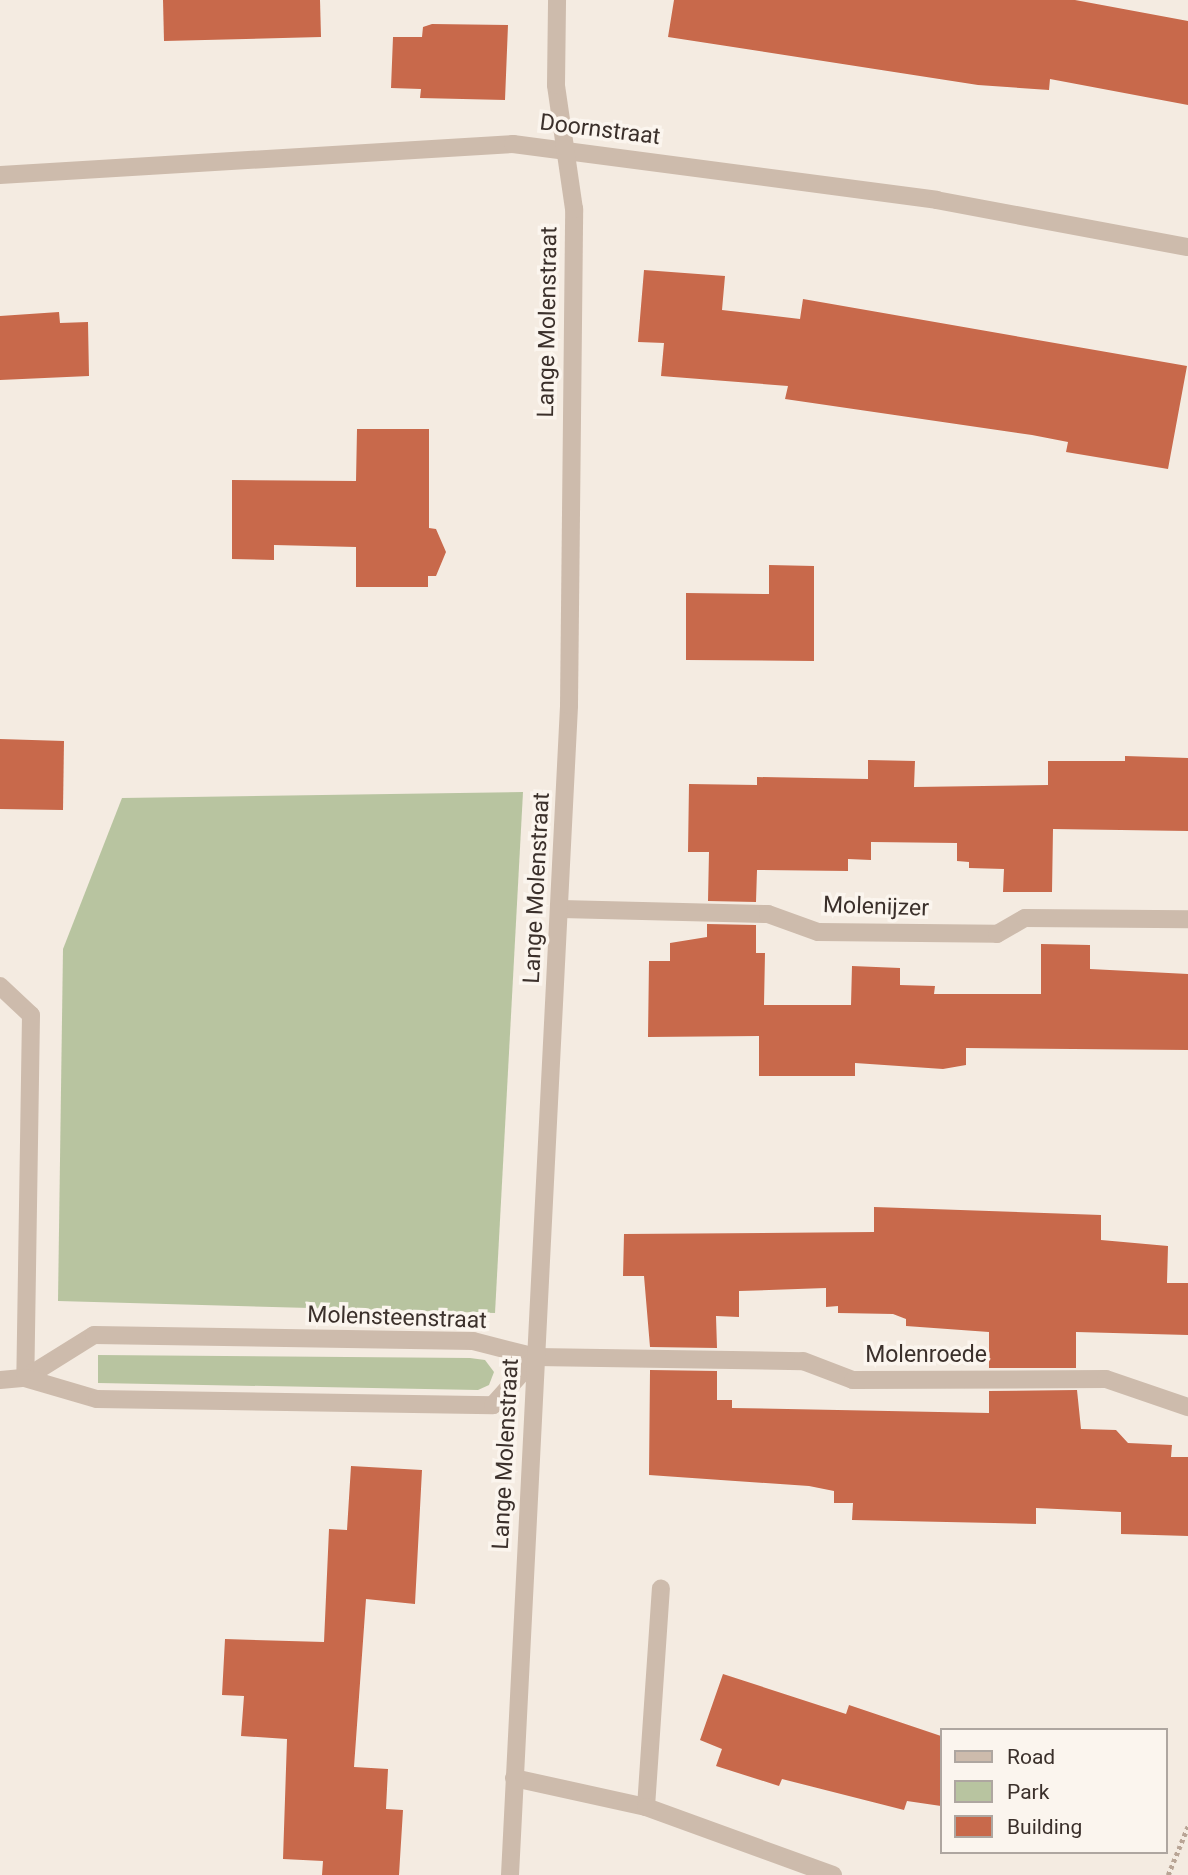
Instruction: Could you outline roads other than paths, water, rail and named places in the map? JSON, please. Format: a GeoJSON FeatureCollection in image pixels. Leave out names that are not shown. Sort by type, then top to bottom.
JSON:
{"type":"FeatureCollection","features":[{"type":"Feature","properties":{"kind":"street","name":"Lange Molenstraat"},"geometry":{"type":"LineString","coordinates":[[510,1875],[561,909],[574,209],[561,148],[557,0]]}},
{"type":"Feature","properties":{"kind":"street","name":"Doornstraat"},"geometry":{"type":"LineString","coordinates":[[0,175],[513,144],[561,148],[936,200],[1188,247]]}},
{"type":"Feature","properties":{"kind":"street","name":"Molenijzer"},"geometry":{"type":"LineString","coordinates":[[561,909],[768,914],[818,932],[998,934],[1025,918],[1188,919]]}},
{"type":"Feature","properties":{"kind":"street"},"geometry":{"type":"LineString","coordinates":[[0,986],[31,1015],[25,1378]]}},
{"type":"Feature","properties":{"kind":"street","name":"Molensteenstraat"},"geometry":{"type":"LineString","coordinates":[[0,1380],[25,1378],[97,1399],[493,1405],[536,1357],[473,1341],[94,1335],[25,1378]]}},
{"type":"Feature","properties":{"kind":"street","name":"Molenroede"},"geometry":{"type":"LineString","coordinates":[[536,1357],[803,1361],[852,1380],[1106,1379],[1188,1407]]}},
{"type":"Feature","properties":{"kind":"street"},"geometry":{"type":"LineString","coordinates":[[646,1807],[661,1589]]}},
{"type":"Feature","properties":{"kind":"street"},"geometry":{"type":"LineString","coordinates":[[514,1778],[646,1807],[833,1875]]}}]}
